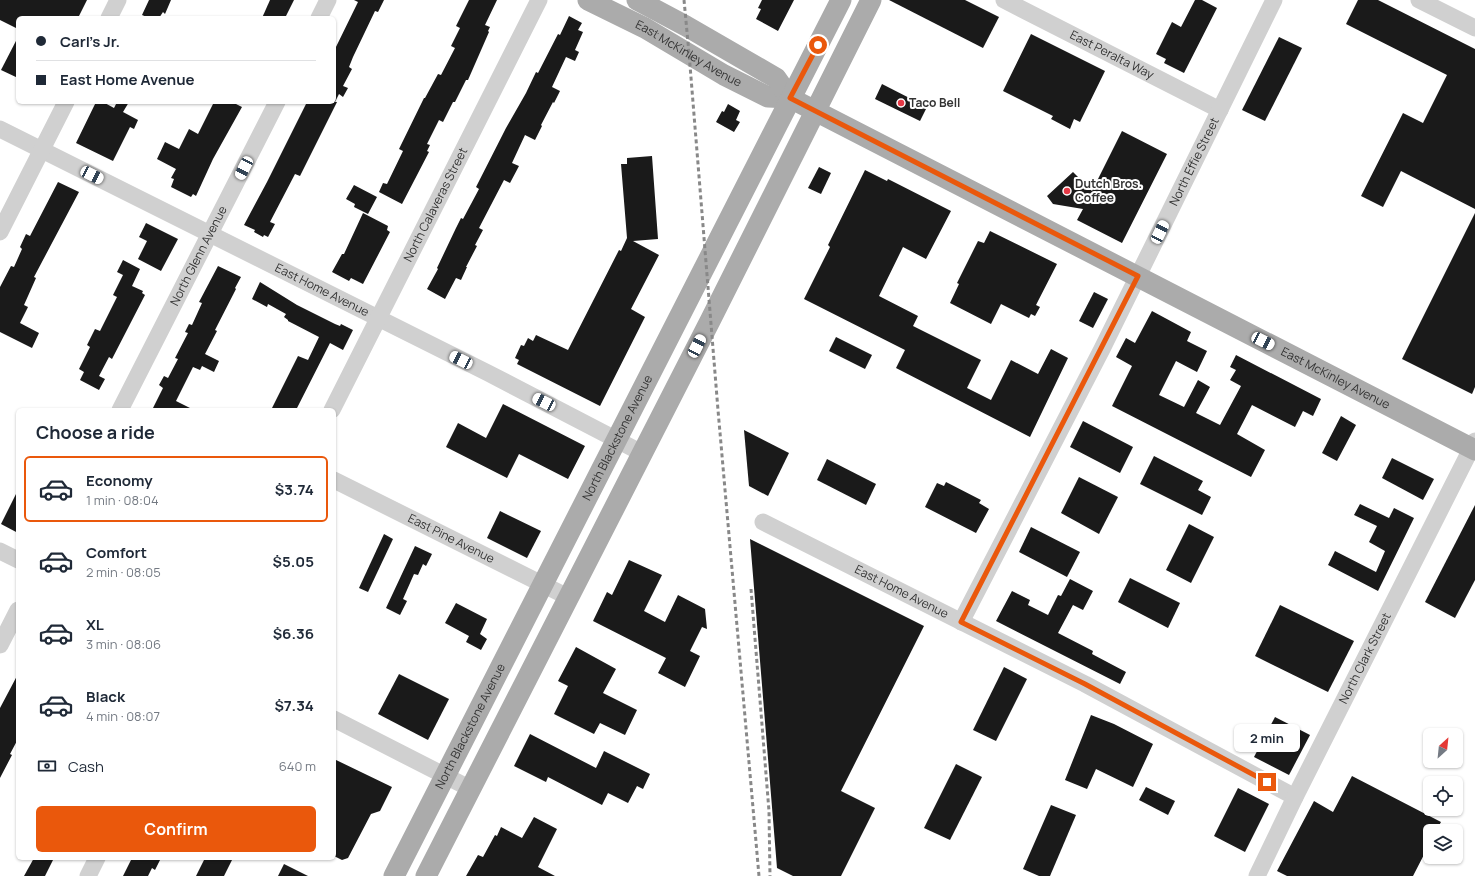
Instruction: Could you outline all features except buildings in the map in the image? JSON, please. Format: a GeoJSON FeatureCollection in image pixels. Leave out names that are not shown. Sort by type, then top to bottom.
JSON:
{"type":"FeatureCollection","features":[{"type":"Feature","properties":{"kind":"main road","name":"East McKinley Avenue"},"geometry":{"type":"LineString","coordinates":[[588,0],[645,28],[724,76],[768,97],[790,98],[815,110],[1474,446]]}},
{"type":"Feature","properties":{"kind":"main road","name":"East McKinley Avenue"},"geometry":{"type":"LineString","coordinates":[[616,0],[644,4],[686,26],[776,78],[790,98]]}},
{"type":"Feature","properties":{"kind":"main road","name":"North Blackstone Avenue"},"geometry":{"type":"LineString","coordinates":[[394,876],[841,0]]}},
{"type":"Feature","properties":{"kind":"main road"},"geometry":{"type":"LineString","coordinates":[[426,876],[871,0]]}},
{"type":"Feature","properties":{"kind":"street"},"geometry":{"type":"LineString","coordinates":[[110,16],[118,0]]}},
{"type":"Feature","properties":{"kind":"street"},"geometry":{"type":"LineString","coordinates":[[320,16],[328,0]]}},
{"type":"Feature","properties":{"kind":"street","name":"North Calaveras Street"},"geometry":{"type":"LineString","coordinates":[[333,408],[539,0]]}},
{"type":"Feature","properties":{"kind":"street","name":"East Peralta Way"},"geometry":{"type":"LineString","coordinates":[[1004,0],[1220,110]]}},
{"type":"Feature","properties":{"kind":"street","name":"North Effie Street"},"geometry":{"type":"LineString","coordinates":[[961,622],[1138,276],[1274,0]]}},
{"type":"Feature","properties":{"kind":"street"},"geometry":{"type":"LineString","coordinates":[[1420,0],[1475,28]]}},
{"type":"Feature","properties":{"kind":"street"},"geometry":{"type":"LineString","coordinates":[[0,232],[65,104]]}},
{"type":"Feature","properties":{"kind":"street","name":"North Glenn Avenue"},"geometry":{"type":"LineString","coordinates":[[121,408],[276,104]]}},
{"type":"Feature","properties":{"kind":"street","name":"East Home Avenue"},"geometry":{"type":"LineString","coordinates":[[0,129],[378,318],[642,453]]}},
{"type":"Feature","properties":{"kind":"street","name":"North Clark Street"},"geometry":{"type":"LineString","coordinates":[[1257,876],[1295,797],[1474,446]]}},
{"type":"Feature","properties":{"kind":"street","name":"East Pine Avenue"},"geometry":{"type":"LineString","coordinates":[[336,481],[568,597]]}},
{"type":"Feature","properties":{"kind":"street","name":"East Home Avenue"},"geometry":{"type":"LineString","coordinates":[[763,522],[1085,684],[1295,797]]}},
{"type":"Feature","properties":{"kind":"street"},"geometry":{"type":"LineString","coordinates":[[0,551],[16,559]]}},
{"type":"Feature","properties":{"kind":"street"},"geometry":{"type":"LineString","coordinates":[[0,645],[16,614]]}},
{"type":"Feature","properties":{"kind":"street"},"geometry":{"type":"LineString","coordinates":[[336,720],[470,789]]}},
{"type":"Feature","properties":{"kind":"street"},"geometry":{"type":"LineString","coordinates":[[88,876],[96,860]]}},
{"type":"Feature","properties":{"kind":"railway"},"geometry":{"type":"LineString","coordinates":[[684,0],[759,876]]}},
{"type":"Feature","properties":{"kind":"railway"},"geometry":{"type":"LineString","coordinates":[[751,589],[769,811],[770,876]]}},
{"type":"Feature","properties":{"kind":"place","name":"Taco Bell"},"geometry":{"type":"Point","coordinates":[901,103]}},
{"type":"Feature","properties":{"kind":"place","name":"Dutch Bros. Coffee"},"geometry":{"type":"Point","coordinates":[1067,191]}},
{"type":"Feature","properties":{"kind":"route"},"geometry":{"type":"LineString","coordinates":[[818,45],[790,98],[1138,276],[961,622],[1085,684],[1267,782]]}}]}
